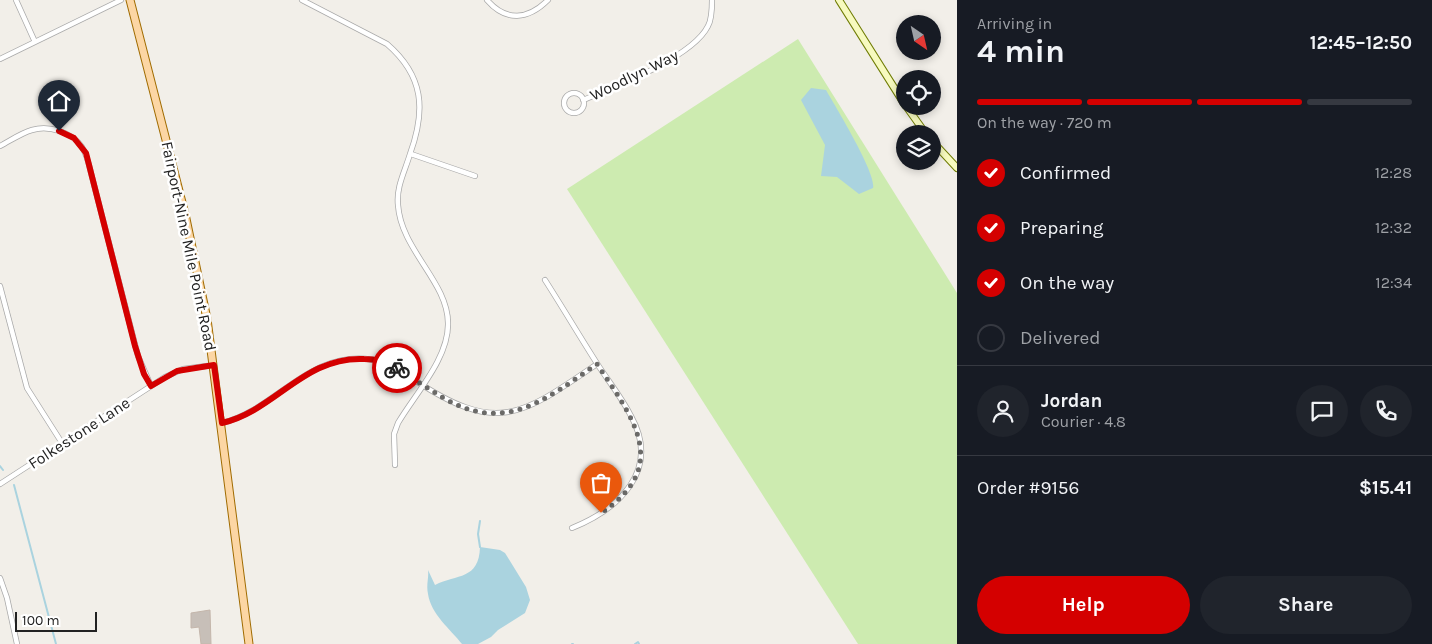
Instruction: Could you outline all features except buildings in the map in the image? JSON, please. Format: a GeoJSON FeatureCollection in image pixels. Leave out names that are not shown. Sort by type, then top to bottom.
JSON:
{"type":"FeatureCollection","features":[{"type":"Feature","properties":{"kind":"main road","name":"Fairport-Nine Mile Point Road"},"geometry":{"type":"LineString","coordinates":[[130,0],[187,223],[214,365],[248,644]]}},
{"type":"Feature","properties":{"kind":"street"},"geometry":{"type":"LineString","coordinates":[[16,0],[36,42]]}},
{"type":"Feature","properties":{"kind":"street"},"geometry":{"type":"LineString","coordinates":[[0,59],[121,0]]}},
{"type":"Feature","properties":{"kind":"street"},"geometry":{"type":"LineString","coordinates":[[302,0],[387,44],[405,63],[412,74],[420,100],[419,125],[411,154],[399,185],[398,206],[410,245],[443,298],[448,323],[443,349],[398,423],[394,434],[396,465]]}},
{"type":"Feature","properties":{"kind":"street"},"geometry":{"type":"LineString","coordinates":[[487,0],[501,13],[517,16],[536,11],[548,0]]}},
{"type":"Feature","properties":{"kind":"street","name":"Woodlyn Way"},"geometry":{"type":"LineString","coordinates":[[583,100],[637,77],[684,50],[702,35],[708,26],[712,0]]}},
{"type":"Feature","properties":{"kind":"street"},"geometry":{"type":"LineString","coordinates":[[839,0],[896,92]]}},
{"type":"Feature","properties":{"kind":"street","name":"Woodlyn Way"},"geometry":{"type":"LineString","coordinates":[[577,93],[583,100],[583,106],[579,111],[572,112],[565,106],[565,100],[571,94],[577,93]]}},
{"type":"Feature","properties":{"kind":"street"},"geometry":{"type":"LineString","coordinates":[[0,146],[32,130],[43,128],[59,131],[74,138],[83,148],[138,356],[151,386]]}},
{"type":"Feature","properties":{"kind":"street"},"geometry":{"type":"LineString","coordinates":[[941,151],[957,168]]}},
{"type":"Feature","properties":{"kind":"street"},"geometry":{"type":"LineString","coordinates":[[411,154],[475,176]]}},
{"type":"Feature","properties":{"kind":"street"},"geometry":{"type":"LineString","coordinates":[[545,280],[632,417],[638,435],[641,456],[635,478],[626,494],[601,513],[572,528]]}},
{"type":"Feature","properties":{"kind":"street"},"geometry":{"type":"LineString","coordinates":[[0,286],[26,388],[62,443]]}},
{"type":"Feature","properties":{"kind":"street"},"geometry":{"type":"LineString","coordinates":[[222,423],[240,418],[310,372],[337,360],[352,358],[380,361],[393,366],[457,405],[476,411],[506,413],[535,405],[597,364]]}},
{"type":"Feature","properties":{"kind":"street","name":"Folkestone Lane"},"geometry":{"type":"LineString","coordinates":[[0,484],[177,371],[214,365]]}},
{"type":"Feature","properties":{"kind":"street"},"geometry":{"type":"LineString","coordinates":[[0,578],[7,598],[17,644]]}},
{"type":"Feature","properties":{"kind":"green space"},"geometry":{"type":"Polygon","coordinates":[[[798,39],[957,293],[957,644],[858,644],[567,189],[798,39]]]}},
{"type":"Feature","properties":{"kind":"water"},"geometry":{"type":"Polygon","coordinates":[[[811,88],[826,90],[869,169],[873,188],[859,194],[837,177],[821,176],[825,145],[801,100],[811,88]]]}},
{"type":"Feature","properties":{"kind":"water"},"geometry":{"type":"Polygon","coordinates":[[[480,547],[500,550],[505,553],[526,587],[530,600],[525,613],[498,630],[491,637],[478,644],[462,644],[433,608],[427,591],[428,570],[435,585],[465,574],[476,565],[480,547]]]}},
{"type":"Feature","properties":{"kind":"waterway"},"geometry":{"type":"LineString","coordinates":[[0,466],[3,470]]}},
{"type":"Feature","properties":{"kind":"waterway"},"geometry":{"type":"LineString","coordinates":[[14,485],[56,644]]}},
{"type":"Feature","properties":{"kind":"waterway"},"geometry":{"type":"LineString","coordinates":[[480,521],[478,534],[480,547]]}},
{"type":"Feature","properties":{"kind":"waterway"},"geometry":{"type":"LineString","coordinates":[[635,644],[638,642],[639,644]]}},
{"type":"Feature","properties":{"kind":"way so far"},"geometry":{"type":"LineString","coordinates":[[397,368],[457,405],[476,411],[506,413],[535,405],[597,364],[632,417],[636,426],[641,456],[638,471],[626,494],[601,513]]}},
{"type":"Feature","properties":{"kind":"route"},"geometry":{"type":"LineString","coordinates":[[59,131],[74,138],[86,153],[135,346],[144,374],[151,386],[183,369],[214,365],[222,423],[240,418],[310,372],[337,360],[352,358],[368,359],[380,361],[397,368]]}}]}
